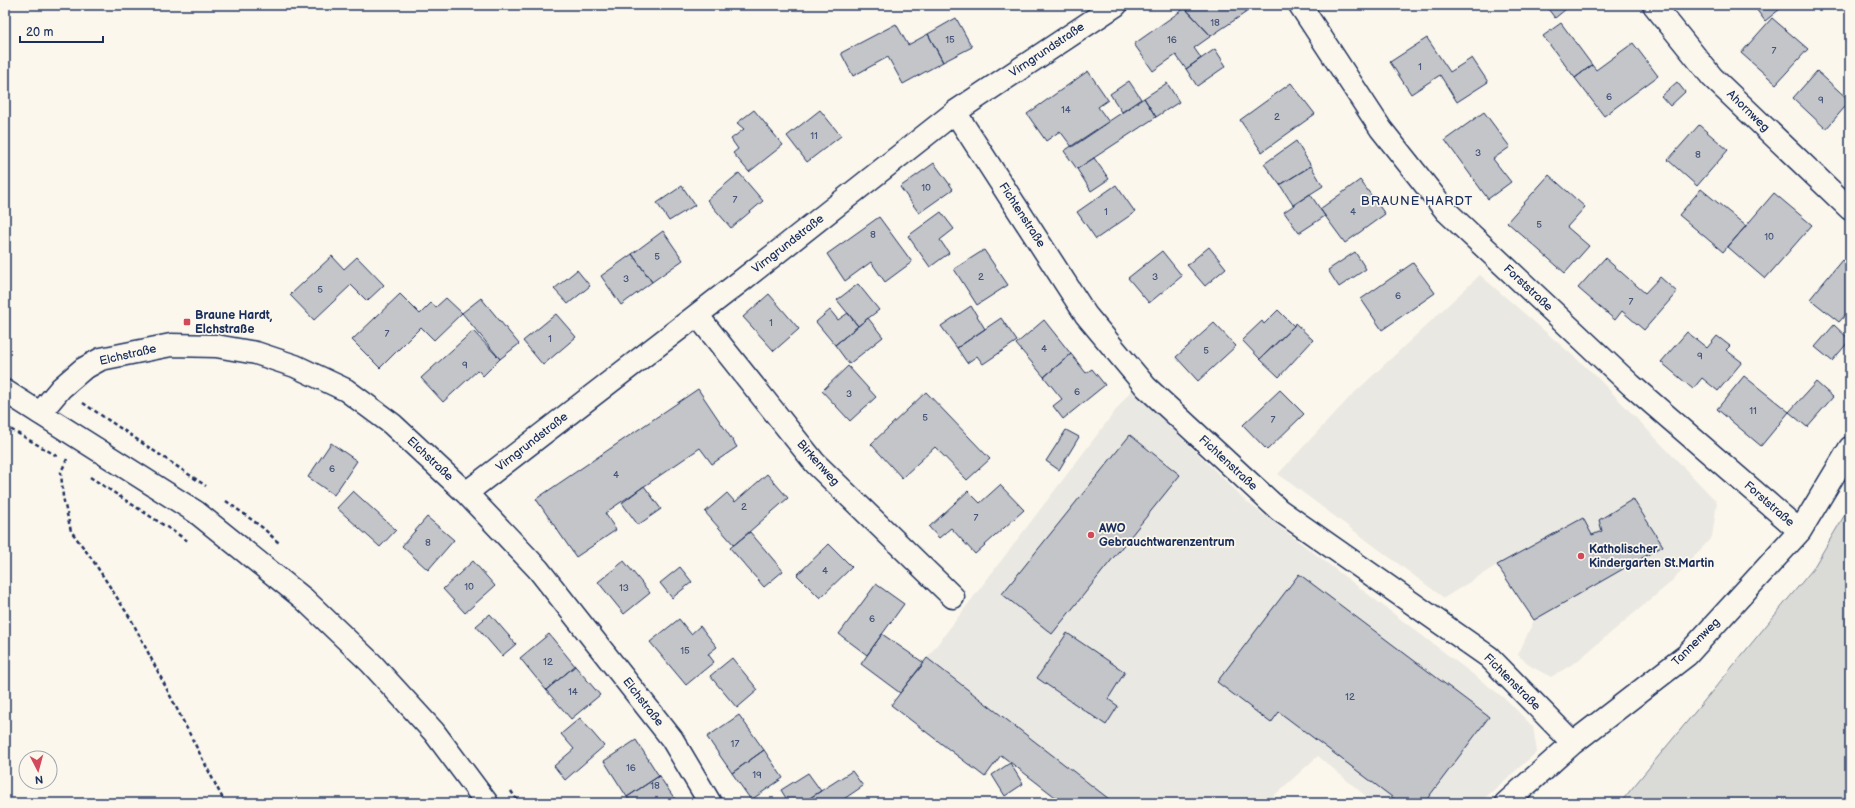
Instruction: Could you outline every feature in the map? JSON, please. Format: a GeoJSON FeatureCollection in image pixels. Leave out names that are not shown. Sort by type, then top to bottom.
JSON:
{"type":"FeatureCollection","features":[{"type":"Feature","properties":{"kind":"street","name":"Virngrundstraße"},"geometry":{"type":"LineString","coordinates":[[466,493],[697,315],[955,112],[1116,5]]}},
{"type":"Feature","properties":{"kind":"street","name":"Forststraße"},"geometry":{"type":"LineString","coordinates":[[1300,5],[1381,129],[1446,211],[1631,385],[1800,531]]}},
{"type":"Feature","properties":{"kind":"street","name":"Ahornweg"},"geometry":{"type":"LineString","coordinates":[[1654,5],[1712,77],[1850,209]]}},
{"type":"Feature","properties":{"kind":"street","name":"Fichtenstraße"},"geometry":{"type":"LineString","coordinates":[[955,112],[1086,315],[1146,386],[1279,510],[1489,657],[1573,743]]}},
{"type":"Feature","properties":{"kind":"street","name":"Birkenweg"},"geometry":{"type":"LineString","coordinates":[[697,315],[815,463],[953,597]]}},
{"type":"Feature","properties":{"kind":"street","name":"Elchstraße"},"geometry":{"type":"LineString","coordinates":[[40,413],[61,388],[83,369],[101,359],[171,346],[216,346],[256,353],[295,366],[346,390],[392,424],[466,493],[538,569],[668,733],[710,803]]}},
{"type":"Feature","properties":{"kind":"street"},"geometry":{"type":"LineString","coordinates":[[5,391],[196,512],[304,599],[371,663],[423,721],[488,803]]}},
{"type":"Feature","properties":{"kind":"street","name":"Tannenweg"},"geometry":{"type":"LineString","coordinates":[[1506,803],[1573,743],[1687,655],[1800,531],[1850,448]]}},
{"type":"Feature","properties":{"kind":"path"},"geometry":{"type":"LineString","coordinates":[[5,426],[72,466]]}},
{"type":"Feature","properties":{"kind":"path"},"geometry":{"type":"LineString","coordinates":[[77,437],[61,472],[63,497],[70,530],[92,559],[132,622],[225,803]]}},
{"type":"Feature","properties":{"kind":"path"},"geometry":{"type":"LineString","coordinates":[[85,474],[194,545]]}},
{"type":"Feature","properties":{"kind":"shaded area"},"geometry":{"type":"Polygon","coordinates":[[[1480,275],[1594,374],[1717,502],[1712,537],[1669,584],[1576,662],[1551,677],[1532,667],[1518,655],[1534,620],[1497,565],[1444,598],[1278,474],[1350,397],[1480,275]]]}},
{"type":"Feature","properties":{"kind":"shaded area"},"geometry":{"type":"Polygon","coordinates":[[[1132,389],[1247,502],[1508,701],[1533,727],[1537,752],[1479,803],[1374,803],[1318,756],[1266,803],[1116,803],[1109,799],[1106,803],[1002,755],[985,777],[894,707],[927,658],[1132,389]]]}},
{"type":"Feature","properties":{"kind":"shaded area"},"geometry":{"type":"Polygon","coordinates":[[[1850,506],[1850,803],[1620,803],[1812,570],[1850,506]]]}},
{"type":"Feature","properties":{"kind":"building"},"geometry":{"type":"Polygon","coordinates":[[[1190,5],[1248,5],[1251,9],[1211,36],[1185,8],[1190,5]]]}},
{"type":"Feature","properties":{"kind":"building"},"geometry":{"type":"Polygon","coordinates":[[[1545,5],[1571,5],[1555,18],[1545,5]]]}},
{"type":"Feature","properties":{"kind":"building"},"geometry":{"type":"Polygon","coordinates":[[[1753,5],[1785,5],[1765,21],[1753,5]]]}},
{"type":"Feature","properties":{"kind":"building"},"geometry":{"type":"Polygon","coordinates":[[[1185,8],[1211,36],[1194,48],[1201,58],[1186,69],[1176,55],[1153,71],[1134,44],[1185,8]]]}},
{"type":"Feature","properties":{"kind":"building"},"geometry":{"type":"Polygon","coordinates":[[[956,18],[972,47],[943,62],[928,34],[956,18]]]}},
{"type":"Feature","properties":{"kind":"building"},"geometry":{"type":"Polygon","coordinates":[[[1772,18],[1808,49],[1776,84],[1741,53],[1772,18]]]}},
{"type":"Feature","properties":{"kind":"building"},"geometry":{"type":"Polygon","coordinates":[[[1561,23],[1592,65],[1575,78],[1543,36],[1561,23]]]}},
{"type":"Feature","properties":{"kind":"building"},"geometry":{"type":"Polygon","coordinates":[[[896,24],[908,45],[928,34],[943,62],[903,84],[888,57],[853,76],[841,53],[896,24]]]}},
{"type":"Feature","properties":{"kind":"building"},"geometry":{"type":"Polygon","coordinates":[[[1427,38],[1450,72],[1472,58],[1488,82],[1457,102],[1440,75],[1411,94],[1390,62],[1427,38]]]}},
{"type":"Feature","properties":{"kind":"building"},"geometry":{"type":"Polygon","coordinates":[[[1633,43],[1658,76],[1604,116],[1575,78],[1592,65],[1596,70],[1633,43]]]}},
{"type":"Feature","properties":{"kind":"building"},"geometry":{"type":"Polygon","coordinates":[[[1215,49],[1226,66],[1197,86],[1186,69],[1215,49]]]}},
{"type":"Feature","properties":{"kind":"building"},"geometry":{"type":"Polygon","coordinates":[[[1088,71],[1108,100],[1098,107],[1109,122],[1072,147],[1060,131],[1046,141],[1027,114],[1088,71]]]}},
{"type":"Feature","properties":{"kind":"building"},"geometry":{"type":"Polygon","coordinates":[[[1817,71],[1850,101],[1826,129],[1793,98],[1817,71]]]}},
{"type":"Feature","properties":{"kind":"building"},"geometry":{"type":"Polygon","coordinates":[[[1129,81],[1141,99],[1122,112],[1110,94],[1129,81]]]}},
{"type":"Feature","properties":{"kind":"building"},"geometry":{"type":"Polygon","coordinates":[[[1677,82],[1685,92],[1670,106],[1661,96],[1677,82]]]}},
{"type":"Feature","properties":{"kind":"building"},"geometry":{"type":"Polygon","coordinates":[[[1167,83],[1179,102],[1156,117],[1144,98],[1167,83]]]}},
{"type":"Feature","properties":{"kind":"building"},"geometry":{"type":"Polygon","coordinates":[[[1291,83],[1315,114],[1262,152],[1240,120],[1291,83]]]}},
{"type":"Feature","properties":{"kind":"building"},"geometry":{"type":"Polygon","coordinates":[[[1144,98],[1156,117],[1077,169],[1064,151],[1144,98]]]}},
{"type":"Feature","properties":{"kind":"building"},"geometry":{"type":"Polygon","coordinates":[[[754,110],[783,145],[749,172],[733,153],[738,149],[731,139],[744,129],[737,123],[754,110]]]}},
{"type":"Feature","properties":{"kind":"building"},"geometry":{"type":"Polygon","coordinates":[[[820,110],[841,136],[807,162],[787,136],[820,110]]]}},
{"type":"Feature","properties":{"kind":"building"},"geometry":{"type":"Polygon","coordinates":[[[1484,112],[1510,147],[1493,159],[1511,182],[1488,199],[1445,140],[1484,112]]]}},
{"type":"Feature","properties":{"kind":"building"},"geometry":{"type":"Polygon","coordinates":[[[1699,125],[1728,150],[1697,186],[1668,160],[1699,125]]]}},
{"type":"Feature","properties":{"kind":"building"},"geometry":{"type":"Polygon","coordinates":[[[1296,141],[1311,166],[1280,185],[1264,164],[1296,141]]]}},
{"type":"Feature","properties":{"kind":"building"},"geometry":{"type":"Polygon","coordinates":[[[1094,158],[1109,179],[1091,191],[1077,169],[1094,158]]]}},
{"type":"Feature","properties":{"kind":"building"},"geometry":{"type":"Polygon","coordinates":[[[934,163],[953,189],[919,213],[900,187],[934,163]]]}},
{"type":"Feature","properties":{"kind":"building"},"geometry":{"type":"Polygon","coordinates":[[[1311,166],[1323,186],[1293,205],[1280,185],[1311,166]]]}},
{"type":"Feature","properties":{"kind":"building"},"geometry":{"type":"Polygon","coordinates":[[[739,173],[763,201],[731,228],[707,200],[739,173]]]}},
{"type":"Feature","properties":{"kind":"building"},"geometry":{"type":"Polygon","coordinates":[[[1549,175],[1585,207],[1567,227],[1589,246],[1565,273],[1507,222],[1549,175]]]}},
{"type":"Feature","properties":{"kind":"building"},"geometry":{"type":"Polygon","coordinates":[[[1360,180],[1385,214],[1345,243],[1320,209],[1360,180]]]}},
{"type":"Feature","properties":{"kind":"building"},"geometry":{"type":"Polygon","coordinates":[[[1116,185],[1135,212],[1096,239],[1077,212],[1116,185]]]}},
{"type":"Feature","properties":{"kind":"building"},"geometry":{"type":"Polygon","coordinates":[[[682,186],[695,205],[669,221],[657,203],[682,186]]]}},
{"type":"Feature","properties":{"kind":"building"},"geometry":{"type":"Polygon","coordinates":[[[1701,189],[1746,226],[1723,252],[1679,215],[1701,189]]]}},
{"type":"Feature","properties":{"kind":"building"},"geometry":{"type":"Polygon","coordinates":[[[1774,193],[1812,225],[1765,279],[1728,247],[1774,193]]]}},
{"type":"Feature","properties":{"kind":"building"},"geometry":{"type":"Polygon","coordinates":[[[1310,194],[1325,216],[1299,233],[1284,212],[1310,194]]]}},
{"type":"Feature","properties":{"kind":"building"},"geometry":{"type":"Polygon","coordinates":[[[941,212],[954,229],[940,240],[949,253],[930,267],[908,236],[941,212]]]}},
{"type":"Feature","properties":{"kind":"building"},"geometry":{"type":"Polygon","coordinates":[[[879,217],[912,262],[885,282],[871,262],[845,281],[827,254],[879,217]]]}},
{"type":"Feature","properties":{"kind":"building"},"geometry":{"type":"Polygon","coordinates":[[[663,231],[683,260],[652,282],[632,254],[663,231]]]}},
{"type":"Feature","properties":{"kind":"building"},"geometry":{"type":"Polygon","coordinates":[[[1209,247],[1226,268],[1205,286],[1187,265],[1209,247]]]}},
{"type":"Feature","properties":{"kind":"building"},"geometry":{"type":"Polygon","coordinates":[[[984,250],[1008,285],[977,305],[954,269],[984,250]]]}},
{"type":"Feature","properties":{"kind":"building"},"geometry":{"type":"Polygon","coordinates":[[[1162,251],[1182,276],[1149,303],[1128,278],[1162,251]]]}},
{"type":"Feature","properties":{"kind":"building"},"geometry":{"type":"Polygon","coordinates":[[[1355,252],[1366,269],[1339,287],[1328,270],[1355,252]]]}},
{"type":"Feature","properties":{"kind":"building"},"geometry":{"type":"Polygon","coordinates":[[[632,254],[652,282],[621,305],[601,276],[632,254]]]}},
{"type":"Feature","properties":{"kind":"building"},"geometry":{"type":"Polygon","coordinates":[[[332,256],[344,269],[357,257],[384,285],[367,301],[351,285],[314,320],[290,295],[332,256]]]}},
{"type":"Feature","properties":{"kind":"building"},"geometry":{"type":"Polygon","coordinates":[[[1605,258],[1645,293],[1660,277],[1677,292],[1644,330],[1622,311],[1615,320],[1578,288],[1605,258]]]}},
{"type":"Feature","properties":{"kind":"building"},"geometry":{"type":"Polygon","coordinates":[[[1842,260],[1850,267],[1850,310],[1839,322],[1810,299],[1842,260]]]}},
{"type":"Feature","properties":{"kind":"building"},"geometry":{"type":"Polygon","coordinates":[[[1413,263],[1435,293],[1382,330],[1361,299],[1413,263]]]}},
{"type":"Feature","properties":{"kind":"building"},"geometry":{"type":"Polygon","coordinates":[[[577,270],[590,286],[568,304],[554,289],[577,270]]]}},
{"type":"Feature","properties":{"kind":"building"},"geometry":{"type":"Polygon","coordinates":[[[858,284],[879,310],[858,326],[837,300],[858,284]]]}},
{"type":"Feature","properties":{"kind":"building"},"geometry":{"type":"Polygon","coordinates":[[[400,294],[420,314],[431,303],[436,307],[446,298],[462,313],[434,340],[421,327],[380,368],[352,340],[400,294]]]}},
{"type":"Feature","properties":{"kind":"building"},"geometry":{"type":"Polygon","coordinates":[[[769,294],[799,329],[774,351],[743,317],[769,294]]]}},
{"type":"Feature","properties":{"kind":"building"},"geometry":{"type":"Polygon","coordinates":[[[481,298],[519,344],[500,359],[462,313],[481,298]]]}},
{"type":"Feature","properties":{"kind":"building"},"geometry":{"type":"Polygon","coordinates":[[[971,306],[985,329],[957,348],[941,326],[971,306]]]}},
{"type":"Feature","properties":{"kind":"building"},"geometry":{"type":"Polygon","coordinates":[[[830,310],[838,320],[848,313],[858,326],[835,345],[816,322],[830,310]]]}},
{"type":"Feature","properties":{"kind":"building"},"geometry":{"type":"Polygon","coordinates":[[[1278,310],[1294,326],[1260,359],[1242,340],[1262,321],[1264,324],[1278,310]]]}},
{"type":"Feature","properties":{"kind":"building"},"geometry":{"type":"Polygon","coordinates":[[[556,314],[576,337],[543,365],[523,341],[556,314]]]}},
{"type":"Feature","properties":{"kind":"building"},"geometry":{"type":"Polygon","coordinates":[[[868,318],[883,337],[849,364],[835,345],[868,318]]]}},
{"type":"Feature","properties":{"kind":"building"},"geometry":{"type":"Polygon","coordinates":[[[1001,318],[1017,341],[983,364],[977,356],[967,363],[957,348],[1001,318]]]}},
{"type":"Feature","properties":{"kind":"building"},"geometry":{"type":"Polygon","coordinates":[[[1044,320],[1071,354],[1044,377],[1016,344],[1044,320]]]}},
{"type":"Feature","properties":{"kind":"building"},"geometry":{"type":"Polygon","coordinates":[[[1214,323],[1236,346],[1198,381],[1176,357],[1214,323]]]}},
{"type":"Feature","properties":{"kind":"building"},"geometry":{"type":"Polygon","coordinates":[[[1295,323],[1313,340],[1279,377],[1260,359],[1294,326],[1295,323]]]}},
{"type":"Feature","properties":{"kind":"building"},"geometry":{"type":"Polygon","coordinates":[[[1834,325],[1850,340],[1832,361],[1815,347],[1834,325]]]}},
{"type":"Feature","properties":{"kind":"building"},"geometry":{"type":"Polygon","coordinates":[[[473,331],[500,359],[483,376],[478,370],[443,402],[421,378],[473,331]]]}},
{"type":"Feature","properties":{"kind":"building"},"geometry":{"type":"Polygon","coordinates":[[[1687,332],[1707,348],[1717,336],[1730,346],[1726,350],[1742,362],[1718,391],[1702,378],[1693,389],[1661,362],[1687,332]]]}},
{"type":"Feature","properties":{"kind":"building"},"geometry":{"type":"Polygon","coordinates":[[[1071,354],[1086,373],[1092,369],[1105,385],[1063,419],[1053,406],[1062,399],[1044,377],[1071,354]]]}},
{"type":"Feature","properties":{"kind":"building"},"geometry":{"type":"Polygon","coordinates":[[[848,366],[876,397],[850,421],[822,391],[848,366]]]}},
{"type":"Feature","properties":{"kind":"building"},"geometry":{"type":"Polygon","coordinates":[[[1744,376],[1789,412],[1761,446],[1717,409],[1744,376]]]}},
{"type":"Feature","properties":{"kind":"building"},"geometry":{"type":"Polygon","coordinates":[[[1816,382],[1833,397],[1807,427],[1789,412],[1816,382]]]}},
{"type":"Feature","properties":{"kind":"building"},"geometry":{"type":"Polygon","coordinates":[[[698,389],[737,447],[712,464],[700,448],[605,513],[616,530],[576,557],[536,499],[698,389]]]}},
{"type":"Feature","properties":{"kind":"building"},"geometry":{"type":"Polygon","coordinates":[[[1280,390],[1304,414],[1267,450],[1243,425],[1280,390]]]}},
{"type":"Feature","properties":{"kind":"building"},"geometry":{"type":"Polygon","coordinates":[[[926,392],[990,459],[967,480],[935,447],[902,478],[871,444],[926,392]]]}},
{"type":"Feature","properties":{"kind":"building"},"geometry":{"type":"Polygon","coordinates":[[[1066,430],[1079,437],[1059,470],[1046,461],[1066,430]]]}},
{"type":"Feature","properties":{"kind":"building","name":"AWO Gebrauchtwarenzentrum"},"geometry":{"type":"Polygon","coordinates":[[[1130,435],[1180,475],[1052,634],[1002,594],[1130,435]]]}},
{"type":"Feature","properties":{"kind":"building"},"geometry":{"type":"Polygon","coordinates":[[[331,443],[357,461],[334,495],[308,477],[331,443]]]}},
{"type":"Feature","properties":{"kind":"building"},"geometry":{"type":"Polygon","coordinates":[[[767,474],[788,498],[734,545],[705,512],[727,493],[735,502],[767,474]]]}},
{"type":"Feature","properties":{"kind":"building"},"geometry":{"type":"Polygon","coordinates":[[[1000,485],[1024,510],[975,554],[951,528],[939,538],[929,527],[968,491],[980,503],[1000,485]]]}},
{"type":"Feature","properties":{"kind":"building"},"geometry":{"type":"Polygon","coordinates":[[[644,486],[661,509],[638,525],[622,503],[644,486]]]}},
{"type":"Feature","properties":{"kind":"building"},"geometry":{"type":"Polygon","coordinates":[[[353,491],[396,530],[380,547],[337,508],[353,491]]]}},
{"type":"Feature","properties":{"kind":"building","name":"Katholischer Kindergarten St.Martin"},"geometry":{"type":"Polygon","coordinates":[[[1633,499],[1663,546],[1534,620],[1497,565],[1583,518],[1592,535],[1602,531],[1599,520],[1633,499]]]}},
{"type":"Feature","properties":{"kind":"building"},"geometry":{"type":"Polygon","coordinates":[[[427,517],[454,540],[428,570],[402,546],[427,517]]]}},
{"type":"Feature","properties":{"kind":"building"},"geometry":{"type":"Polygon","coordinates":[[[750,532],[783,571],[764,587],[730,548],[750,532]]]}},
{"type":"Feature","properties":{"kind":"building"},"geometry":{"type":"Polygon","coordinates":[[[829,544],[852,567],[820,598],[797,575],[829,544]]]}},
{"type":"Feature","properties":{"kind":"building"},"geometry":{"type":"Polygon","coordinates":[[[473,561],[495,586],[465,613],[443,589],[473,561]]]}},
{"type":"Feature","properties":{"kind":"building"},"geometry":{"type":"Polygon","coordinates":[[[624,561],[650,593],[624,614],[598,582],[624,561]]]}},
{"type":"Feature","properties":{"kind":"building"},"geometry":{"type":"Polygon","coordinates":[[[680,567],[692,582],[672,598],[660,583],[680,567]]]}},
{"type":"Feature","properties":{"kind":"building"},"geometry":{"type":"Polygon","coordinates":[[[1299,574],[1489,717],[1424,803],[1400,803],[1279,712],[1271,723],[1217,682],[1299,574]]]}},
{"type":"Feature","properties":{"kind":"building"},"geometry":{"type":"Polygon","coordinates":[[[876,584],[904,604],[867,655],[839,634],[876,584]]]}},
{"type":"Feature","properties":{"kind":"building"},"geometry":{"type":"Polygon","coordinates":[[[490,614],[516,644],[502,656],[476,626],[490,614]]]}},
{"type":"Feature","properties":{"kind":"building"},"geometry":{"type":"Polygon","coordinates":[[[679,619],[691,634],[700,626],[717,647],[708,654],[714,662],[686,685],[650,642],[679,619]]]}},
{"type":"Feature","properties":{"kind":"building"},"geometry":{"type":"Polygon","coordinates":[[[1067,633],[1125,672],[1108,699],[1118,706],[1106,725],[1037,678],[1067,633]]]}},
{"type":"Feature","properties":{"kind":"building"},"geometry":{"type":"Polygon","coordinates":[[[549,634],[575,666],[546,690],[520,658],[549,634]]]}},
{"type":"Feature","properties":{"kind":"building"},"geometry":{"type":"Polygon","coordinates":[[[882,634],[924,663],[900,693],[861,664],[882,634]]]}},
{"type":"Feature","properties":{"kind":"building"},"geometry":{"type":"Polygon","coordinates":[[[732,658],[758,690],[737,708],[710,676],[732,658]]]}},
{"type":"Feature","properties":{"kind":"building"},"geometry":{"type":"Polygon","coordinates":[[[927,658],[1109,799],[1106,803],[1063,803],[1001,755],[985,777],[891,705],[927,658]]]}},
{"type":"Feature","properties":{"kind":"building"},"geometry":{"type":"Polygon","coordinates":[[[575,666],[600,695],[571,719],[546,690],[575,666]]]}},
{"type":"Feature","properties":{"kind":"building"},"geometry":{"type":"Polygon","coordinates":[[[739,715],[764,750],[732,773],[707,737],[739,715]]]}},
{"type":"Feature","properties":{"kind":"building"},"geometry":{"type":"Polygon","coordinates":[[[580,718],[604,746],[565,780],[554,766],[574,749],[561,734],[580,718]]]}},
{"type":"Feature","properties":{"kind":"building"},"geometry":{"type":"Polygon","coordinates":[[[636,740],[659,776],[627,797],[604,761],[636,740]]]}},
{"type":"Feature","properties":{"kind":"building"},"geometry":{"type":"Polygon","coordinates":[[[764,750],[783,778],[751,800],[732,773],[764,750]]]}},
{"type":"Feature","properties":{"kind":"building"},"geometry":{"type":"Polygon","coordinates":[[[1010,763],[1023,784],[1005,796],[992,775],[1010,763]]]}},
{"type":"Feature","properties":{"kind":"building"},"geometry":{"type":"Polygon","coordinates":[[[852,771],[863,786],[838,803],[802,803],[852,771]]]}},
{"type":"Feature","properties":{"kind":"building"},"geometry":{"type":"Polygon","coordinates":[[[808,773],[821,791],[802,803],[789,803],[781,790],[808,773]]]}},
{"type":"Feature","properties":{"kind":"building"},"geometry":{"type":"Polygon","coordinates":[[[659,776],[677,802],[631,803],[627,797],[659,776]]]}},
{"type":"Feature","properties":{"kind":"place","name":"Braune Hardt, Elchstraße"},"geometry":{"type":"Point","coordinates":[187,322]}},
{"type":"Feature","properties":{"kind":"place","name":"AWO Gebrauchtwarenzentrum"},"geometry":{"type":"Point","coordinates":[1091,535]}},
{"type":"Feature","properties":{"kind":"place","name":"Katholischer Kindergarten St.Martin"},"geometry":{"type":"Point","coordinates":[1581,556]}},
{"type":"Feature","properties":{"kind":"district","name":"BRAUNE HARDT"},"geometry":{"type":"Point","coordinates":[1417,201]}}]}
